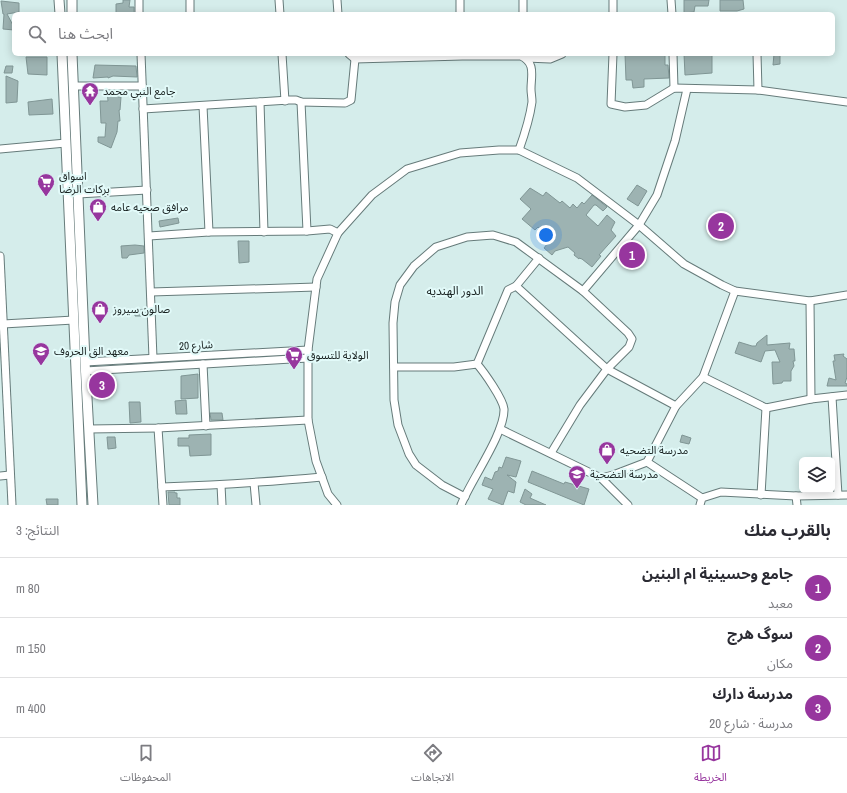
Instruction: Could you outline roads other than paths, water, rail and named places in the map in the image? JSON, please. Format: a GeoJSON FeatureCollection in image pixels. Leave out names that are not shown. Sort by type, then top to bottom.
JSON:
{"type":"FeatureCollection","features":[{"type":"Feature","properties":{"kind":"main road"},"geometry":{"type":"LineString","coordinates":[[59,0],[60,12]]}},
{"type":"Feature","properties":{"kind":"main road"},"geometry":{"type":"LineString","coordinates":[[72,0],[72,12]]}},
{"type":"Feature","properties":{"kind":"main road"},"geometry":{"type":"LineString","coordinates":[[62,56],[82,505]]}},
{"type":"Feature","properties":{"kind":"main road"},"geometry":{"type":"LineString","coordinates":[[72,56],[85,366],[93,505]]}},
{"type":"Feature","properties":{"kind":"main road"},"geometry":{"type":"LineString","coordinates":[[62,68],[68,67],[73,69]]}},
{"type":"Feature","properties":{"kind":"street"},"geometry":{"type":"LineString","coordinates":[[139,0],[139,12]]}},
{"type":"Feature","properties":{"kind":"street"},"geometry":{"type":"LineString","coordinates":[[190,0],[190,12]]}},
{"type":"Feature","properties":{"kind":"street"},"geometry":{"type":"LineString","coordinates":[[279,0],[280,12]]}},
{"type":"Feature","properties":{"kind":"street"},"geometry":{"type":"LineString","coordinates":[[337,0],[338,12]]}},
{"type":"Feature","properties":{"kind":"street"},"geometry":{"type":"LineString","coordinates":[[460,0],[460,12]]}},
{"type":"Feature","properties":{"kind":"street"},"geometry":{"type":"LineString","coordinates":[[523,0],[523,12]]}},
{"type":"Feature","properties":{"kind":"street"},"geometry":{"type":"LineString","coordinates":[[613,0],[613,12]]}},
{"type":"Feature","properties":{"kind":"street"},"geometry":{"type":"LineString","coordinates":[[671,0],[672,12]]}},
{"type":"Feature","properties":{"kind":"street"},"geometry":{"type":"LineString","coordinates":[[141,56],[153,358]]}},
{"type":"Feature","properties":{"kind":"street"},"geometry":{"type":"LineString","coordinates":[[282,56],[285,100]]}},
{"type":"Feature","properties":{"kind":"street"},"geometry":{"type":"LineString","coordinates":[[351,56],[355,59],[435,56]]}},
{"type":"Feature","properties":{"kind":"street"},"geometry":{"type":"LineString","coordinates":[[526,56],[550,59],[557,56]]}},
{"type":"Feature","properties":{"kind":"street"},"geometry":{"type":"LineString","coordinates":[[519,150],[524,136],[532,101],[531,89],[533,76],[531,65],[526,56]]}},
{"type":"Feature","properties":{"kind":"street"},"geometry":{"type":"LineString","coordinates":[[613,56],[611,104],[624,107],[646,105],[674,88],[758,90],[847,102]]}},
{"type":"Feature","properties":{"kind":"street"},"geometry":{"type":"LineString","coordinates":[[673,56],[674,88]]}},
{"type":"Feature","properties":{"kind":"street"},"geometry":{"type":"LineString","coordinates":[[757,56],[758,90]]}},
{"type":"Feature","properties":{"kind":"street"},"geometry":{"type":"LineString","coordinates":[[143,108],[203,106],[285,100],[345,103],[351,100],[355,59]]}},
{"type":"Feature","properties":{"kind":"street"},"geometry":{"type":"LineString","coordinates":[[74,86],[142,86]]}},
{"type":"Feature","properties":{"kind":"street"},"geometry":{"type":"LineString","coordinates":[[583,291],[639,225],[657,195],[675,141],[687,89]]}},
{"type":"Feature","properties":{"kind":"street"},"geometry":{"type":"LineString","coordinates":[[260,102],[264,232]]}},
{"type":"Feature","properties":{"kind":"street"},"geometry":{"type":"LineString","coordinates":[[301,102],[307,231]]}},
{"type":"Feature","properties":{"kind":"street"},"geometry":{"type":"LineString","coordinates":[[203,106],[209,232]]}},
{"type":"Feature","properties":{"kind":"street"},"geometry":{"type":"LineString","coordinates":[[0,149],[66,143]]}},
{"type":"Feature","properties":{"kind":"street"},"geometry":{"type":"LineString","coordinates":[[337,505],[328,494],[322,478],[313,448],[308,420],[308,350],[317,279],[338,233],[372,195],[407,169],[460,153],[519,150],[577,178],[639,225],[684,264],[722,285],[735,290],[810,301],[847,295]]}},
{"type":"Feature","properties":{"kind":"street"},"geometry":{"type":"LineString","coordinates":[[78,194],[147,190]]}},
{"type":"Feature","properties":{"kind":"street"},"geometry":{"type":"LineString","coordinates":[[149,236],[209,232],[307,231],[330,229],[338,233]]}},
{"type":"Feature","properties":{"kind":"street"},"geometry":{"type":"LineString","coordinates":[[464,497],[442,486],[416,465],[409,454],[398,425],[394,400],[393,324],[395,302],[400,285],[414,266],[436,247],[466,237],[493,235],[516,242],[583,291],[628,332],[632,339],[629,347],[607,369],[580,404],[550,454]]}},
{"type":"Feature","properties":{"kind":"street"},"geometry":{"type":"LineString","coordinates":[[0,256],[3,324],[2,354],[4,413],[12,505]]}},
{"type":"Feature","properties":{"kind":"street"},"geometry":{"type":"LineString","coordinates":[[477,364],[508,290],[516,286],[539,258]]}},
{"type":"Feature","properties":{"kind":"street"},"geometry":{"type":"LineString","coordinates":[[516,286],[607,369],[676,406]]}},
{"type":"Feature","properties":{"kind":"street"},"geometry":{"type":"LineString","coordinates":[[151,292],[316,287]]}},
{"type":"Feature","properties":{"kind":"street"},"geometry":{"type":"LineString","coordinates":[[601,478],[647,462],[676,406],[703,377],[735,290]]}},
{"type":"Feature","properties":{"kind":"street"},"geometry":{"type":"LineString","coordinates":[[810,301],[811,399]]}},
{"type":"Feature","properties":{"kind":"street"},"geometry":{"type":"LineString","coordinates":[[3,324],[74,320]]}},
{"type":"Feature","properties":{"kind":"street","name":"شارع 20"},"geometry":{"type":"LineString","coordinates":[[85,366],[153,358],[308,350]]}},
{"type":"Feature","properties":{"kind":"street","name":"شارع 20"},"geometry":{"type":"LineString","coordinates":[[85,366],[203,364],[308,358]]}},
{"type":"Feature","properties":{"kind":"street"},"geometry":{"type":"LineString","coordinates":[[203,364],[206,426]]}},
{"type":"Feature","properties":{"kind":"street"},"geometry":{"type":"LineString","coordinates":[[394,367],[454,367],[477,364]]}},
{"type":"Feature","properties":{"kind":"street"},"geometry":{"type":"LineString","coordinates":[[461,505],[500,429],[504,408],[488,377],[477,364]]}},
{"type":"Feature","properties":{"kind":"street"},"geometry":{"type":"LineString","coordinates":[[703,377],[766,408],[811,399],[847,396]]}},
{"type":"Feature","properties":{"kind":"street"},"geometry":{"type":"LineString","coordinates":[[832,397],[838,495]]}},
{"type":"Feature","properties":{"kind":"street"},"geometry":{"type":"LineString","coordinates":[[761,495],[766,408]]}},
{"type":"Feature","properties":{"kind":"street"},"geometry":{"type":"LineString","coordinates":[[89,429],[158,428],[308,420]]}},
{"type":"Feature","properties":{"kind":"street"},"geometry":{"type":"LineString","coordinates":[[158,428],[162,505]]}},
{"type":"Feature","properties":{"kind":"street"},"geometry":{"type":"LineString","coordinates":[[500,429],[601,478],[628,505]]}},
{"type":"Feature","properties":{"kind":"street"},"geometry":{"type":"LineString","coordinates":[[647,462],[701,502],[721,492],[796,496],[847,495]]}},
{"type":"Feature","properties":{"kind":"street"},"geometry":{"type":"LineString","coordinates":[[0,476],[10,476]]}},
{"type":"Feature","properties":{"kind":"street"},"geometry":{"type":"LineString","coordinates":[[162,487],[221,485],[274,480],[322,478]]}},
{"type":"Feature","properties":{"kind":"street"},"geometry":{"type":"LineString","coordinates":[[254,483],[256,505]]}},
{"type":"Feature","properties":{"kind":"street"},"geometry":{"type":"LineString","coordinates":[[221,485],[222,505]]}},
{"type":"Feature","properties":{"kind":"street"},"geometry":{"type":"LineString","coordinates":[[796,496],[797,505]]}},
{"type":"Feature","properties":{"kind":"place","name":"جامع النبي محمد"},"geometry":{"type":"Point","coordinates":[90,106]}},
{"type":"Feature","properties":{"kind":"place","name":"اسواق بركات الرضا"},"geometry":{"type":"Point","coordinates":[46,197]}},
{"type":"Feature","properties":{"kind":"place","name":"مرافق صحيه عامه"},"geometry":{"type":"Point","coordinates":[98,222]}},
{"type":"Feature","properties":{"kind":"place","name":"سوگ هرج"},"geometry":{"type":"Point","coordinates":[721,226]}},
{"type":"Feature","properties":{"kind":"place","name":"جامع وحسينية ام البنين"},"geometry":{"type":"Point","coordinates":[632,255]}},
{"type":"Feature","properties":{"kind":"place","name":"صالون سيروز"},"geometry":{"type":"Point","coordinates":[100,324]}},
{"type":"Feature","properties":{"kind":"place","name":"معهد الق الحروف"},"geometry":{"type":"Point","coordinates":[41,366]}},
{"type":"Feature","properties":{"kind":"place","name":"الولاية للتسوق"},"geometry":{"type":"Point","coordinates":[294,370]}},
{"type":"Feature","properties":{"kind":"place","name":"مدرسة دارك"},"geometry":{"type":"Point","coordinates":[102,385]}},
{"type":"Feature","properties":{"kind":"place","name":"مدرسة التضحيه"},"geometry":{"type":"Point","coordinates":[607,465]}},
{"type":"Feature","properties":{"kind":"place","name":"مدرسة التضحية"},"geometry":{"type":"Point","coordinates":[577,489]}},
{"type":"Feature","properties":{"kind":"district","name":"الدور الهنديه"},"geometry":{"type":"Point","coordinates":[455,291]}}]}
